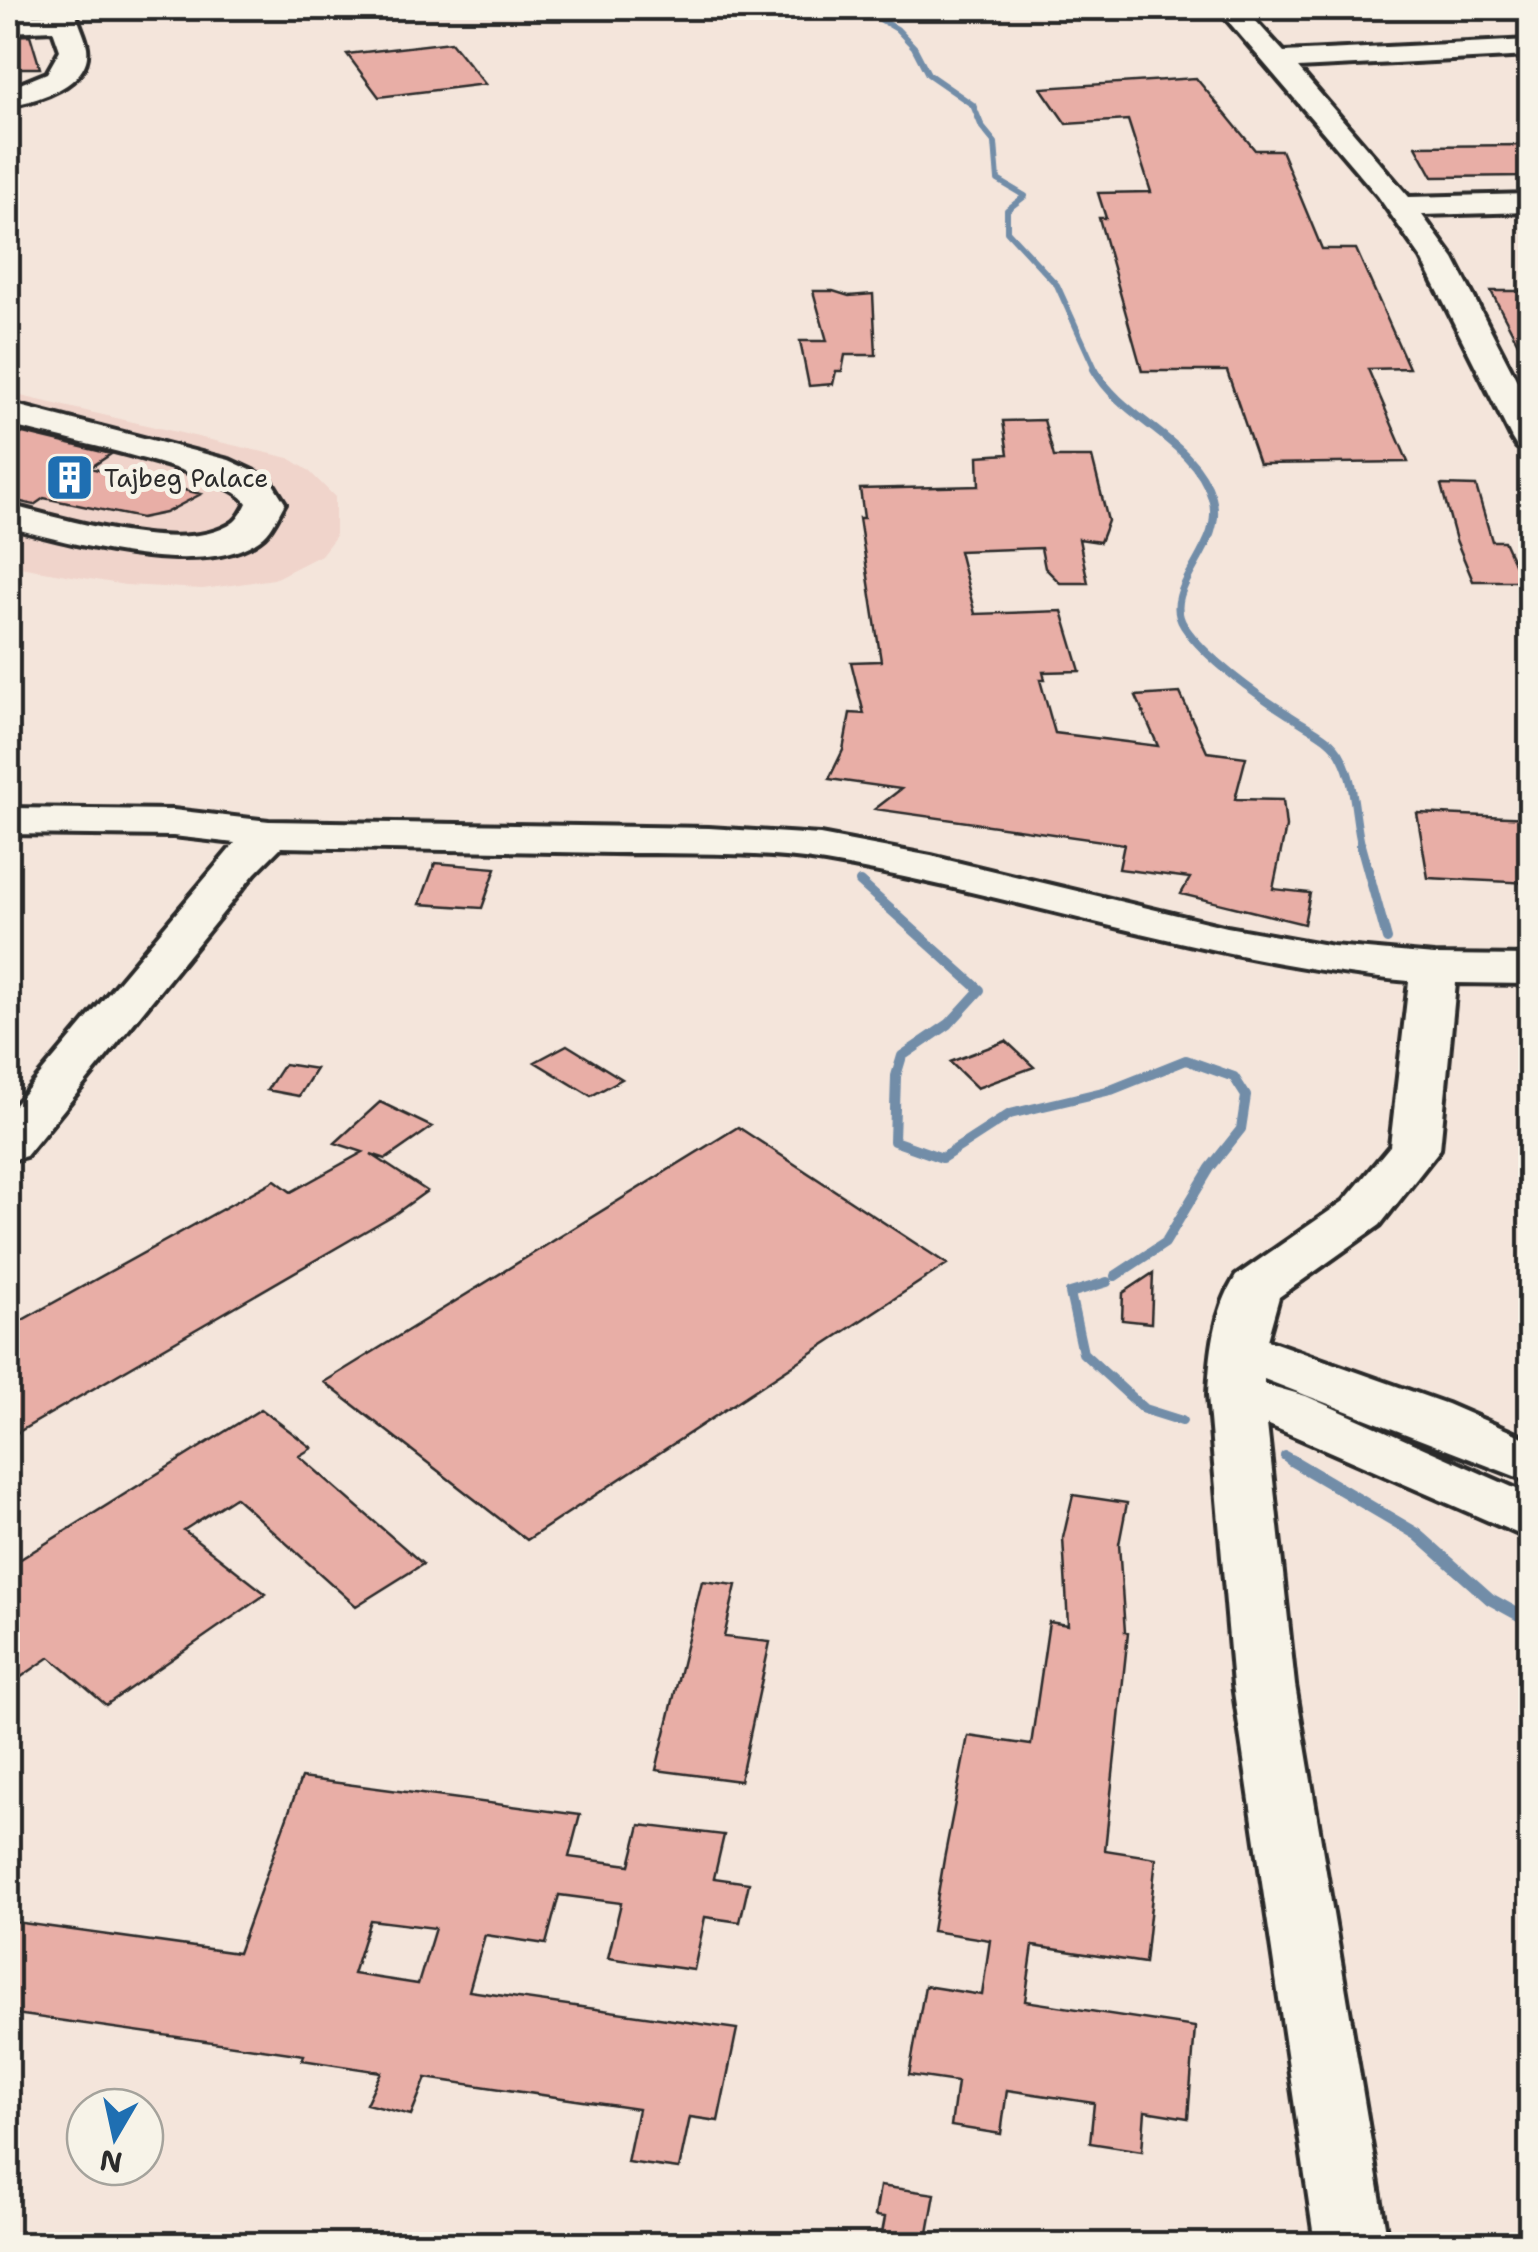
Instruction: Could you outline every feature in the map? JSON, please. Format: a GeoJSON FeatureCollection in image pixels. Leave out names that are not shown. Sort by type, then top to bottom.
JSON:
{"type":"FeatureCollection","features":[{"type":"Feature","properties":{"kind":"street"},"geometry":{"type":"LineString","coordinates":[[1230,8],[1280,61],[1401,206],[1438,259],[1530,439]]}},
{"type":"Feature","properties":{"kind":"street"},"geometry":{"type":"LineString","coordinates":[[8,24],[62,14],[74,50],[65,74],[8,98]]}},
{"type":"Feature","properties":{"kind":"street"},"geometry":{"type":"LineString","coordinates":[[1280,61],[1530,48]]}},
{"type":"Feature","properties":{"kind":"street"},"geometry":{"type":"LineString","coordinates":[[8,73],[65,74]]}},
{"type":"Feature","properties":{"kind":"street"},"geometry":{"type":"LineString","coordinates":[[1401,206],[1530,203]]}},
{"type":"Feature","properties":{"kind":"street"},"geometry":{"type":"LineString","coordinates":[[8,414],[216,468],[257,487],[266,503],[257,521],[232,536],[175,548],[136,546],[8,516]]}},
{"type":"Feature","properties":{"kind":"street"},"geometry":{"type":"LineString","coordinates":[[8,820],[173,823],[269,834],[709,841],[820,848],[931,869],[1227,941],[1334,960],[1434,969],[1530,970]]}},
{"type":"Feature","properties":{"kind":"street"},"geometry":{"type":"LineString","coordinates":[[8,1145],[239,864],[269,834]]}},
{"type":"Feature","properties":{"kind":"street"},"geometry":{"type":"LineString","coordinates":[[1352,2244],[1264,1684],[1236,1372],[1254,1288],[1362,1212],[1415,1149],[1434,969]]}},
{"type":"Feature","properties":{"kind":"street"},"geometry":{"type":"LineString","coordinates":[[1236,1372],[1427,1418],[1530,1462]]}},
{"type":"Feature","properties":{"kind":"street"},"geometry":{"type":"LineString","coordinates":[[1236,1372],[1286,1410],[1530,1518]]}},
{"type":"Feature","properties":{"kind":"shaded area"},"geometry":{"type":"Polygon","coordinates":[[[8,393],[289,458],[308,470],[335,497],[335,537],[321,555],[274,579],[203,589],[125,585],[8,565],[8,393]]]}},
{"type":"Feature","properties":{"kind":"building"},"geometry":{"type":"Polygon","coordinates":[[[30,35],[40,68],[8,68],[8,36],[30,35]]]}},
{"type":"Feature","properties":{"kind":"building"},"geometry":{"type":"Polygon","coordinates":[[[451,42],[485,84],[379,97],[347,54],[451,42]]]}},
{"type":"Feature","properties":{"kind":"building"},"geometry":{"type":"Polygon","coordinates":[[[1196,78],[1255,150],[1281,150],[1322,249],[1356,249],[1409,368],[1368,369],[1408,462],[1259,464],[1227,371],[1142,371],[1099,218],[1106,218],[1098,193],[1151,192],[1128,120],[1066,124],[1041,88],[1196,78]]]}},
{"type":"Feature","properties":{"kind":"building"},"geometry":{"type":"Polygon","coordinates":[[[1530,145],[1530,176],[1433,177],[1416,146],[1530,145]]]}},
{"type":"Feature","properties":{"kind":"building"},"geometry":{"type":"Polygon","coordinates":[[[813,291],[849,296],[873,294],[876,355],[845,355],[842,371],[836,371],[833,384],[809,386],[800,341],[827,341],[813,291]]]}},
{"type":"Feature","properties":{"kind":"building"},"geometry":{"type":"Polygon","coordinates":[[[1491,291],[1530,291],[1530,366],[1491,291]]]}},
{"type":"Feature","properties":{"kind":"building"},"geometry":{"type":"Polygon","coordinates":[[[1044,420],[1054,457],[1092,457],[1108,521],[1100,542],[1079,539],[1088,583],[1060,583],[1045,568],[1041,548],[959,551],[975,614],[1062,611],[1080,671],[1043,672],[1045,680],[1040,680],[1055,733],[1158,746],[1136,696],[1180,693],[1207,752],[1246,757],[1235,799],[1283,800],[1286,827],[1273,889],[1310,893],[1304,924],[1181,894],[1190,878],[1119,869],[1124,844],[875,809],[901,789],[829,779],[843,750],[850,713],[864,714],[851,662],[881,661],[859,518],[864,518],[860,489],[979,486],[978,456],[1008,454],[1003,421],[1044,420]]]}},
{"type":"Feature","properties":{"kind":"building","name":"Tajbeg Palace"},"geometry":{"type":"Polygon","coordinates":[[[23,433],[111,454],[90,468],[201,494],[165,513],[141,518],[44,498],[34,505],[8,499],[8,443],[23,433]]]}},
{"type":"Feature","properties":{"kind":"building"},"geometry":{"type":"Polygon","coordinates":[[[1441,485],[1476,486],[1492,541],[1504,541],[1522,581],[1473,581],[1456,540],[1441,485]]]}},
{"type":"Feature","properties":{"kind":"building"},"geometry":{"type":"Polygon","coordinates":[[[1417,813],[1530,818],[1530,883],[1428,878],[1417,813]]]}},
{"type":"Feature","properties":{"kind":"building"},"geometry":{"type":"Polygon","coordinates":[[[435,863],[496,868],[482,908],[420,904],[435,863]]]}},
{"type":"Feature","properties":{"kind":"building"},"geometry":{"type":"Polygon","coordinates":[[[1006,1041],[1034,1067],[977,1088],[950,1062],[1006,1041]]]}},
{"type":"Feature","properties":{"kind":"building"},"geometry":{"type":"Polygon","coordinates":[[[567,1045],[622,1079],[591,1096],[535,1062],[567,1045]]]}},
{"type":"Feature","properties":{"kind":"building"},"geometry":{"type":"Polygon","coordinates":[[[284,1064],[316,1069],[299,1096],[267,1090],[284,1064]]]}},
{"type":"Feature","properties":{"kind":"building"},"geometry":{"type":"Polygon","coordinates":[[[380,1102],[432,1127],[386,1159],[371,1154],[427,1191],[395,1214],[8,1438],[8,1328],[275,1180],[291,1192],[363,1152],[335,1143],[380,1102]]]}},
{"type":"Feature","properties":{"kind":"building"},"geometry":{"type":"Polygon","coordinates":[[[738,1127],[947,1264],[527,1540],[324,1382],[738,1127]]]}},
{"type":"Feature","properties":{"kind":"building"},"geometry":{"type":"Polygon","coordinates":[[[1153,1273],[1151,1323],[1122,1320],[1123,1293],[1153,1273]]]}},
{"type":"Feature","properties":{"kind":"building"},"geometry":{"type":"Polygon","coordinates":[[[261,1409],[312,1448],[299,1456],[423,1564],[356,1606],[235,1497],[184,1530],[266,1594],[106,1705],[50,1657],[8,1686],[8,1567],[261,1409]]]}},
{"type":"Feature","properties":{"kind":"building"},"geometry":{"type":"Polygon","coordinates":[[[1073,1495],[1127,1503],[1119,1544],[1128,1633],[1105,1850],[1156,1858],[1145,1963],[1033,1946],[1025,2001],[1195,2027],[1188,2118],[1145,2111],[1142,2151],[1090,2143],[1094,2103],[1007,2090],[1001,2134],[951,2126],[957,2082],[909,2075],[925,1986],[982,1995],[990,1940],[932,1931],[944,1859],[968,1736],[1031,1745],[1049,1622],[1068,1625],[1063,1538],[1073,1495]]]}},
{"type":"Feature","properties":{"kind":"building"},"geometry":{"type":"Polygon","coordinates":[[[702,1581],[736,1585],[724,1637],[770,1642],[740,1781],[656,1770],[702,1581]]]}},
{"type":"Feature","properties":{"kind":"building"},"geometry":{"type":"Polygon","coordinates":[[[301,1778],[580,1815],[569,1857],[630,1865],[640,1825],[724,1835],[714,1878],[749,1883],[740,1922],[705,1917],[694,1970],[608,1958],[621,1903],[559,1895],[546,1944],[485,1935],[469,1991],[737,2029],[718,2121],[690,2117],[679,2169],[627,2162],[638,2109],[426,2078],[411,2115],[366,2104],[381,2072],[302,2060],[304,2055],[8,2013],[8,1921],[238,1953],[301,1778]],[[370,1920],[353,1974],[418,1984],[435,1928],[370,1920]]]}},
{"type":"Feature","properties":{"kind":"building"},"geometry":{"type":"Polygon","coordinates":[[[880,2186],[935,2194],[926,2244],[880,2244],[885,2217],[875,2216],[880,2186]]]}},
{"type":"Feature","properties":{"kind":"waterway"},"geometry":{"type":"LineString","coordinates":[[16,8],[36,20]]}},
{"type":"Feature","properties":{"kind":"waterway"},"geometry":{"type":"LineString","coordinates":[[861,8],[897,29],[914,47],[928,74],[973,105],[982,127],[995,143],[998,180],[1025,196],[1007,210],[1007,231],[1057,285],[1096,371]]}},
{"type":"Feature","properties":{"kind":"waterway"},"geometry":{"type":"LineString","coordinates":[[1094,369],[1122,403],[1190,461],[1212,498],[1214,516],[1210,533],[1180,597],[1179,612],[1184,626],[1232,675],[1338,751],[1350,779],[1362,848]]}},
{"type":"Feature","properties":{"kind":"waterway"},"geometry":{"type":"LineString","coordinates":[[1361,845],[1387,939]]}},
{"type":"Feature","properties":{"kind":"waterway"},"geometry":{"type":"LineString","coordinates":[[860,882],[980,990],[949,1024],[902,1056],[896,1076],[894,1141],[942,1158],[1010,1114],[1111,1090],[1186,1060],[1234,1077],[1246,1096],[1241,1129],[1210,1168],[1165,1243],[1115,1276]]}},
{"type":"Feature","properties":{"kind":"waterway"},"geometry":{"type":"LineString","coordinates":[[1107,1282],[1070,1293],[1083,1353],[1144,1409],[1182,1421]]}},
{"type":"Feature","properties":{"kind":"waterway"},"geometry":{"type":"LineString","coordinates":[[1285,1456],[1295,1462]]}},
{"type":"Feature","properties":{"kind":"waterway"},"geometry":{"type":"LineString","coordinates":[[1291,1460],[1417,1534],[1490,1599],[1530,1621]]}},
{"type":"Feature","properties":{"kind":"place","name":"Tajbeg Palace"},"geometry":{"type":"Point","coordinates":[69,478]}}]}
